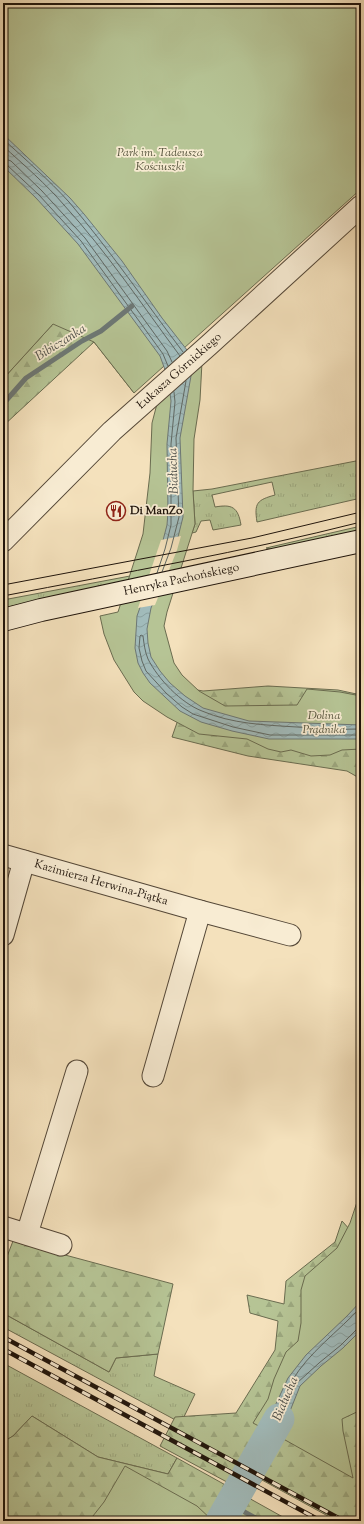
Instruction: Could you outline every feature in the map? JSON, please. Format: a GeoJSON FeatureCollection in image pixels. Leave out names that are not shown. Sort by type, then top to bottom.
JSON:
{"type":"FeatureCollection","features":[{"type":"Feature","properties":{"kind":"street","name":"Łukasza Górnickiego"},"geometry":{"type":"LineString","coordinates":[[3,541],[89,453],[361,206]]}},
{"type":"Feature","properties":{"kind":"street","name":"Henryka Pachońskiego"},"geometry":{"type":"LineString","coordinates":[[3,620],[42,610],[361,541]]}},
{"type":"Feature","properties":{"kind":"street","name":"Kazimierza Herwina-Piątka"},"geometry":{"type":"LineString","coordinates":[[3,855],[290,935]]}},
{"type":"Feature","properties":{"kind":"street"},"geometry":{"type":"LineString","coordinates":[[3,935],[24,861]]}},
{"type":"Feature","properties":{"kind":"street"},"geometry":{"type":"LineString","coordinates":[[153,1076],[200,911]]}},
{"type":"Feature","properties":{"kind":"street"},"geometry":{"type":"LineString","coordinates":[[27,1234],[77,1071]]}},
{"type":"Feature","properties":{"kind":"street"},"geometry":{"type":"LineString","coordinates":[[3,1227],[61,1245]]}},
{"type":"Feature","properties":{"kind":"green space","name":"Park im. Tadeusza Kościuszki"},"geometry":{"type":"Polygon","coordinates":[[[3,3],[361,3],[361,189],[134,393],[94,342],[53,324],[3,379],[3,3]]]}},
{"type":"Feature","properties":{"kind":"green space"},"geometry":{"type":"Polygon","coordinates":[[[3,279],[98,336],[134,393],[94,342],[3,426],[3,379],[53,324],[3,279]]]}},
{"type":"Feature","properties":{"kind":"green space","name":"Dolina Prądnika"},"geometry":{"type":"Polygon","coordinates":[[[202,362],[200,400],[194,439],[193,491],[195,524],[167,612],[164,626],[174,663],[182,675],[199,691],[225,706],[297,705],[307,689],[340,692],[361,696],[361,749],[342,750],[330,755],[311,756],[291,750],[281,752],[268,749],[247,739],[199,734],[167,717],[143,701],[134,692],[114,660],[104,634],[100,616],[118,612],[143,534],[150,473],[152,423],[158,400],[202,362]]]}},
{"type":"Feature","properties":{"kind":"green space"},"geometry":{"type":"Polygon","coordinates":[[[361,460],[361,498],[257,522],[256,510],[258,503],[275,495],[272,482],[212,495],[215,507],[226,506],[233,508],[238,514],[241,525],[213,530],[210,520],[201,521],[196,532],[192,533],[195,524],[193,491],[212,489],[361,460]]]}},
{"type":"Feature","properties":{"kind":"green space"},"geometry":{"type":"Polygon","coordinates":[[[361,526],[361,534],[273,550],[266,548],[361,526]]]}},
{"type":"Feature","properties":{"kind":"green space"},"geometry":{"type":"Polygon","coordinates":[[[130,576],[128,582],[3,608],[3,600],[130,576]]]}},
{"type":"Feature","properties":{"kind":"green space"},"geometry":{"type":"Polygon","coordinates":[[[268,686],[338,690],[361,695],[361,779],[347,771],[248,756],[172,737],[180,714],[181,687],[203,691],[268,686]]]}},
{"type":"Feature","properties":{"kind":"green space"},"geometry":{"type":"Polygon","coordinates":[[[361,1190],[361,1410],[342,1419],[343,1431],[353,1478],[253,1423],[268,1399],[274,1379],[286,1352],[298,1341],[301,1323],[301,1290],[305,1276],[337,1248],[350,1223],[361,1190]]]}},
{"type":"Feature","properties":{"kind":"green space"},"geometry":{"type":"Polygon","coordinates":[[[342,1221],[361,1242],[361,1521],[337,1521],[262,1480],[251,1495],[160,1446],[175,1417],[236,1413],[275,1350],[278,1321],[250,1313],[247,1295],[284,1304],[286,1281],[335,1242],[342,1221]]]}},
{"type":"Feature","properties":{"kind":"green space"},"geometry":{"type":"Polygon","coordinates":[[[13,1241],[173,1284],[158,1354],[116,1358],[109,1372],[3,1313],[3,1267],[13,1241]]]}},
{"type":"Feature","properties":{"kind":"green space"},"geometry":{"type":"Polygon","coordinates":[[[3,1313],[109,1372],[116,1358],[158,1354],[154,1376],[195,1394],[181,1423],[3,1327],[3,1313]]]}},
{"type":"Feature","properties":{"kind":"green space"},"geometry":{"type":"Polygon","coordinates":[[[3,1363],[177,1458],[168,1474],[98,1457],[32,1416],[13,1436],[3,1442],[3,1363]]]}},
{"type":"Feature","properties":{"kind":"green space"},"geometry":{"type":"Polygon","coordinates":[[[32,1416],[98,1457],[168,1474],[177,1458],[290,1521],[3,1521],[3,1442],[13,1436],[32,1416]]]}},
{"type":"Feature","properties":{"kind":"green space"},"geometry":{"type":"Polygon","coordinates":[[[125,1466],[197,1506],[213,1521],[89,1521],[104,1502],[125,1466]]]}},
{"type":"Feature","properties":{"kind":"water"},"geometry":{"type":"Polygon","coordinates":[[[3,134],[70,198],[84,214],[122,261],[162,318],[194,359],[180,438],[183,517],[175,549],[151,608],[147,629],[151,657],[170,683],[185,696],[203,708],[249,721],[361,725],[361,739],[269,739],[232,731],[201,722],[180,711],[150,683],[143,673],[138,663],[135,648],[137,616],[161,548],[167,525],[167,444],[171,401],[168,378],[160,356],[78,244],[36,198],[3,166],[3,134]]]}},
{"type":"Feature","properties":{"kind":"water"},"geometry":{"type":"Polygon","coordinates":[[[361,1301],[361,1330],[300,1386],[286,1421],[263,1458],[247,1453],[260,1438],[288,1378],[306,1355],[361,1301]]]}},
{"type":"Feature","properties":{"kind":"pier"},"geometry":{"type":"Polygon","coordinates":[[[181,536],[155,605],[138,608],[161,540],[181,536]]]}},
{"type":"Feature","properties":{"kind":"waterway","name":"Bibiczanka"},"geometry":{"type":"LineString","coordinates":[[3,404],[26,378],[82,341],[101,331],[132,306]]}},
{"type":"Feature","properties":{"kind":"waterway","name":"Białucha"},"geometry":{"type":"LineString","coordinates":[[221,1521],[279,1419]]}},
{"type":"Feature","properties":{"kind":"waterway"},"geometry":{"type":"LineString","coordinates":[[230,1504],[261,1521]]}},
{"type":"Feature","properties":{"kind":"tram line"},"geometry":{"type":"LineString","coordinates":[[3,585],[252,538],[361,512]]}},
{"type":"Feature","properties":{"kind":"tram line"},"geometry":{"type":"LineString","coordinates":[[3,596],[227,553],[361,522]]}},
{"type":"Feature","properties":{"kind":"railway"},"geometry":{"type":"LineString","coordinates":[[3,1337],[344,1521]]}},
{"type":"Feature","properties":{"kind":"railway"},"geometry":{"type":"LineString","coordinates":[[3,1349],[321,1521]]}},
{"type":"Feature","properties":{"kind":"place","name":"Di ManZo"},"geometry":{"type":"Point","coordinates":[116,511]}}]}
